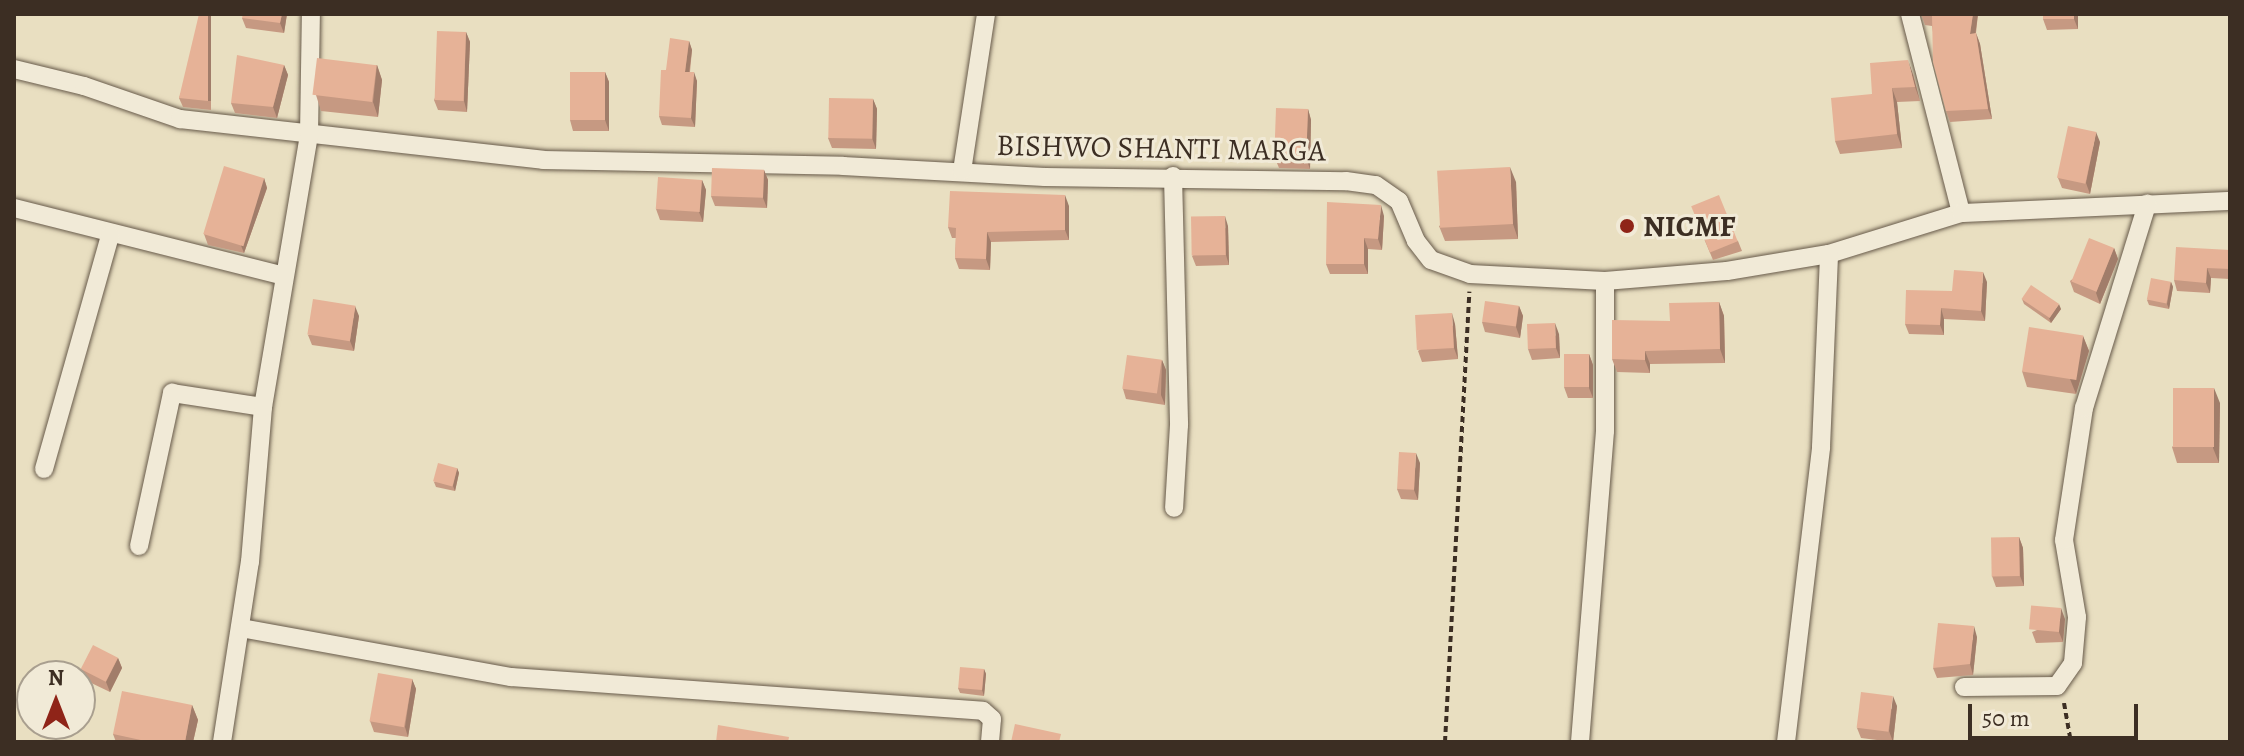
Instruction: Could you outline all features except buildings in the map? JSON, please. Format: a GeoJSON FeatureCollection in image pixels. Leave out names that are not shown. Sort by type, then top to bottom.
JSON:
{"type":"FeatureCollection","features":[{"type":"Feature","properties":{"kind":"street"},"geometry":{"type":"LineString","coordinates":[[222,742],[241,628],[263,407],[281,322],[284,276],[309,135],[311,14]]}},
{"type":"Feature","properties":{"kind":"street"},"geometry":{"type":"LineString","coordinates":[[962,171],[986,14]]}},
{"type":"Feature","properties":{"kind":"street"},"geometry":{"type":"LineString","coordinates":[[1910,14],[1961,213]]}},
{"type":"Feature","properties":{"kind":"street","name":"BISHWO SHANTI MARGA"},"geometry":{"type":"LineString","coordinates":[[14,69],[84,86],[180,119],[543,160],[962,171],[1045,177],[1173,176],[1376,185],[1399,201],[1416,241],[1431,260],[1470,274],[1605,281],[1727,271],[1829,254],[1961,213],[2230,201]]}},
{"type":"Feature","properties":{"kind":"street"},"geometry":{"type":"LineString","coordinates":[[1173,176],[1179,425],[1174,508]]}},
{"type":"Feature","properties":{"kind":"street"},"geometry":{"type":"LineString","coordinates":[[1964,687],[2059,685],[2076,653],[2076,603],[2064,540],[2084,408],[2147,204]]}},
{"type":"Feature","properties":{"kind":"street"},"geometry":{"type":"LineString","coordinates":[[14,208],[110,235],[284,276]]}},
{"type":"Feature","properties":{"kind":"street"},"geometry":{"type":"LineString","coordinates":[[44,469],[110,235]]}},
{"type":"Feature","properties":{"kind":"street"},"geometry":{"type":"LineString","coordinates":[[1786,742],[1821,447],[1829,254]]}},
{"type":"Feature","properties":{"kind":"street"},"geometry":{"type":"LineString","coordinates":[[1580,742],[1605,431],[1605,281]]}},
{"type":"Feature","properties":{"kind":"street"},"geometry":{"type":"LineString","coordinates":[[139,546],[172,393],[263,407]]}},
{"type":"Feature","properties":{"kind":"street"},"geometry":{"type":"LineString","coordinates":[[241,628],[511,677],[983,711],[991,713],[990,742]]}},
{"type":"Feature","properties":{"kind":"path"},"geometry":{"type":"LineString","coordinates":[[1445,742],[1470,274]]}},
{"type":"Feature","properties":{"kind":"path"},"geometry":{"type":"LineString","coordinates":[[2059,685],[2071,742]]}},
{"type":"Feature","properties":{"kind":"place","name":"NICMF"},"geometry":{"type":"Point","coordinates":[1627,226]}}]}
